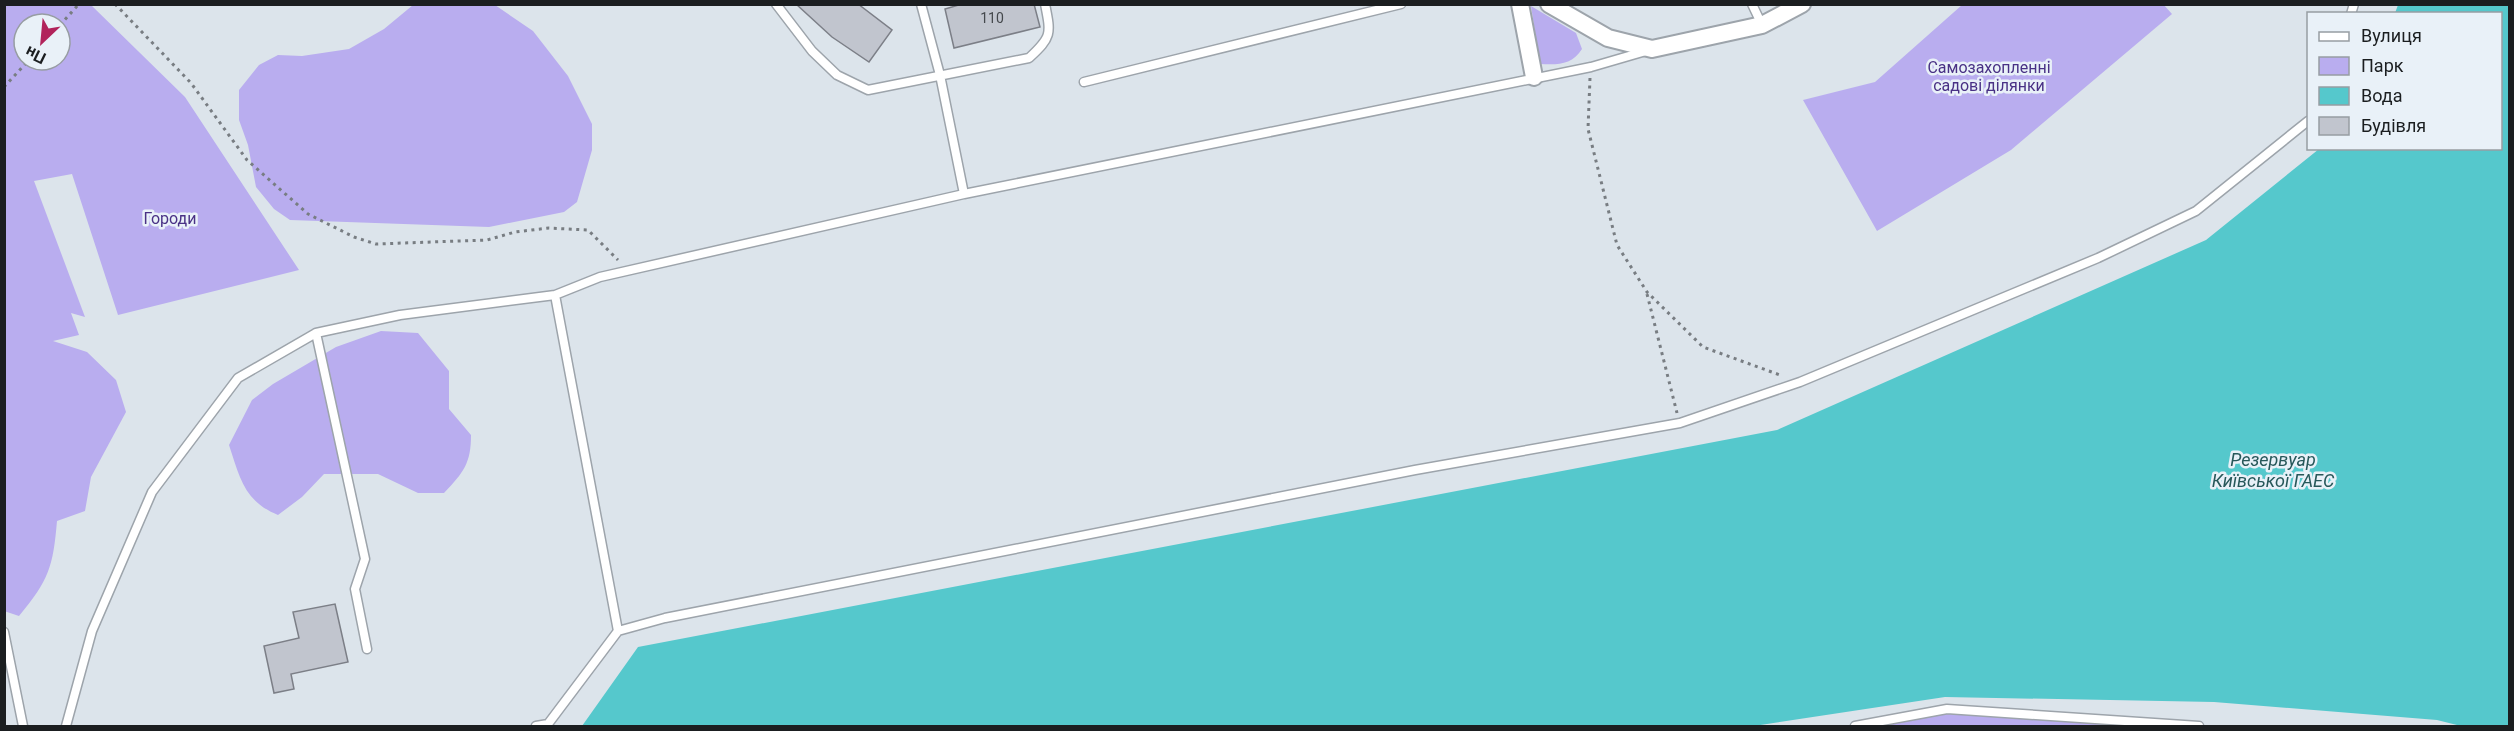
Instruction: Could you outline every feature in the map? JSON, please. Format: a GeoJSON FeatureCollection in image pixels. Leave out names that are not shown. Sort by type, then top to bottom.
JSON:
{"type":"FeatureCollection","features":[{"type":"Feature","properties":{"kind":"street"},"geometry":{"type":"LineString","coordinates":[[1520,4],[1534,77]]}},
{"type":"Feature","properties":{"kind":"street"},"geometry":{"type":"LineString","coordinates":[[1549,4],[1608,38],[1652,50],[1762,25],[1802,4]]}},
{"type":"Feature","properties":{"kind":"lane"},"geometry":{"type":"LineString","coordinates":[[776,4],[812,51],[837,75],[868,90],[1029,58],[1043,45],[1050,30],[1045,4]]}},
{"type":"Feature","properties":{"kind":"lane"},"geometry":{"type":"LineString","coordinates":[[921,4],[940,75],[964,194]]}},
{"type":"Feature","properties":{"kind":"lane"},"geometry":{"type":"LineString","coordinates":[[1084,82],[1401,4]]}},
{"type":"Feature","properties":{"kind":"lane"},"geometry":{"type":"LineString","coordinates":[[1752,4],[1762,25]]}},
{"type":"Feature","properties":{"kind":"lane"},"geometry":{"type":"LineString","coordinates":[[66,726],[92,631],[152,492],[238,378],[316,333],[400,315],[555,295],[600,277],[628,270],[964,194],[1591,67],[1652,50]]}},
{"type":"Feature","properties":{"kind":"lane"},"geometry":{"type":"LineString","coordinates":[[536,726],[548,724],[618,631],[676,615],[1310,491],[1680,423],[1800,382],[2098,258],[2196,211],[2307,122]]}},
{"type":"Feature","properties":{"kind":"lane"},"geometry":{"type":"LineString","coordinates":[[555,295],[618,631]]}},
{"type":"Feature","properties":{"kind":"lane"},"geometry":{"type":"LineString","coordinates":[[316,333],[365,560],[355,589],[367,649]]}},
{"type":"Feature","properties":{"kind":"lane"},"geometry":{"type":"LineString","coordinates":[[4,632],[23,726]]}},
{"type":"Feature","properties":{"kind":"lane"},"geometry":{"type":"LineString","coordinates":[[1856,726],[1947,709],[2199,726]]}},
{"type":"Feature","properties":{"kind":"path"},"geometry":{"type":"LineString","coordinates":[[115,4],[191,83],[247,160],[308,214],[354,237],[376,244],[487,240],[514,232],[549,228],[588,230],[628,270]]}},
{"type":"Feature","properties":{"kind":"path"},"geometry":{"type":"LineString","coordinates":[[1591,67],[1588,129],[1617,245],[1647,292],[1704,346],[1800,382]]}},
{"type":"Feature","properties":{"kind":"path"},"geometry":{"type":"LineString","coordinates":[[4,87],[18,72]]}},
{"type":"Feature","properties":{"kind":"path"},"geometry":{"type":"LineString","coordinates":[[1647,292],[1680,423]]}},
{"type":"Feature","properties":{"kind":"green space","name":"Самозахопленні садові ділянки"},"geometry":{"type":"Polygon","coordinates":[[[2163,4],[2172,14],[2011,150],[1877,231],[1803,100],[1875,82],[1962,5],[2163,4]]]}},
{"type":"Feature","properties":{"kind":"green space","name":"Городи"},"geometry":{"type":"Polygon","coordinates":[[[4,5],[91,5],[185,97],[299,270],[118,315],[72,174],[34,181],[85,317],[71,313],[79,335],[53,341],[87,352],[116,380],[126,412],[91,477],[85,511],[57,521],[54,550],[48,572],[37,592],[19,616],[4,611],[4,5]]]}},
{"type":"Feature","properties":{"kind":"green space"},"geometry":{"type":"Polygon","coordinates":[[[413,5],[495,5],[533,31],[568,76],[592,124],[592,150],[577,202],[564,212],[489,227],[290,220],[274,209],[256,187],[248,145],[239,120],[239,90],[259,65],[278,55],[302,56],[349,49],[384,29],[413,5]]]}},
{"type":"Feature","properties":{"kind":"green space"},"geometry":{"type":"Polygon","coordinates":[[[1531,6],[1576,33],[1582,49],[1574,58],[1559,64],[1540,64],[1531,6]]]}},
{"type":"Feature","properties":{"kind":"green space"},"geometry":{"type":"Polygon","coordinates":[[[381,331],[418,333],[449,371],[449,409],[471,435],[468,460],[457,479],[444,493],[418,493],[378,474],[324,474],[302,497],[278,515],[258,503],[250,495],[240,478],[229,445],[252,400],[273,384],[336,347],[381,331]]]}},
{"type":"Feature","properties":{"kind":"green space"},"geometry":{"type":"Polygon","coordinates":[[[1947,709],[2199,726],[1855,726],[1947,709]]]}},
{"type":"Feature","properties":{"kind":"water","name":"Резервуар Київської ГАЕС"},"geometry":{"type":"Polygon","coordinates":[[[2398,5],[2509,5],[2509,726],[2461,726],[2437,720],[2214,702],[1945,697],[1754,726],[582,726],[638,647],[1777,430],[2206,240],[2318,150],[2502,150],[2502,12],[2395,12],[2398,5]]]}},
{"type":"Feature","properties":{"kind":"building"},"geometry":{"type":"Polygon","coordinates":[[[796,4],[858,4],[892,30],[869,62],[832,37],[796,4]]]}},
{"type":"Feature","properties":{"kind":"building"},"geometry":{"type":"Polygon","coordinates":[[[962,4],[1034,4],[1040,27],[954,48],[945,9],[962,4]]]}},
{"type":"Feature","properties":{"kind":"building"},"geometry":{"type":"Polygon","coordinates":[[[335,604],[348,662],[291,674],[294,689],[274,693],[264,646],[299,638],[293,612],[335,604]]]}}]}
